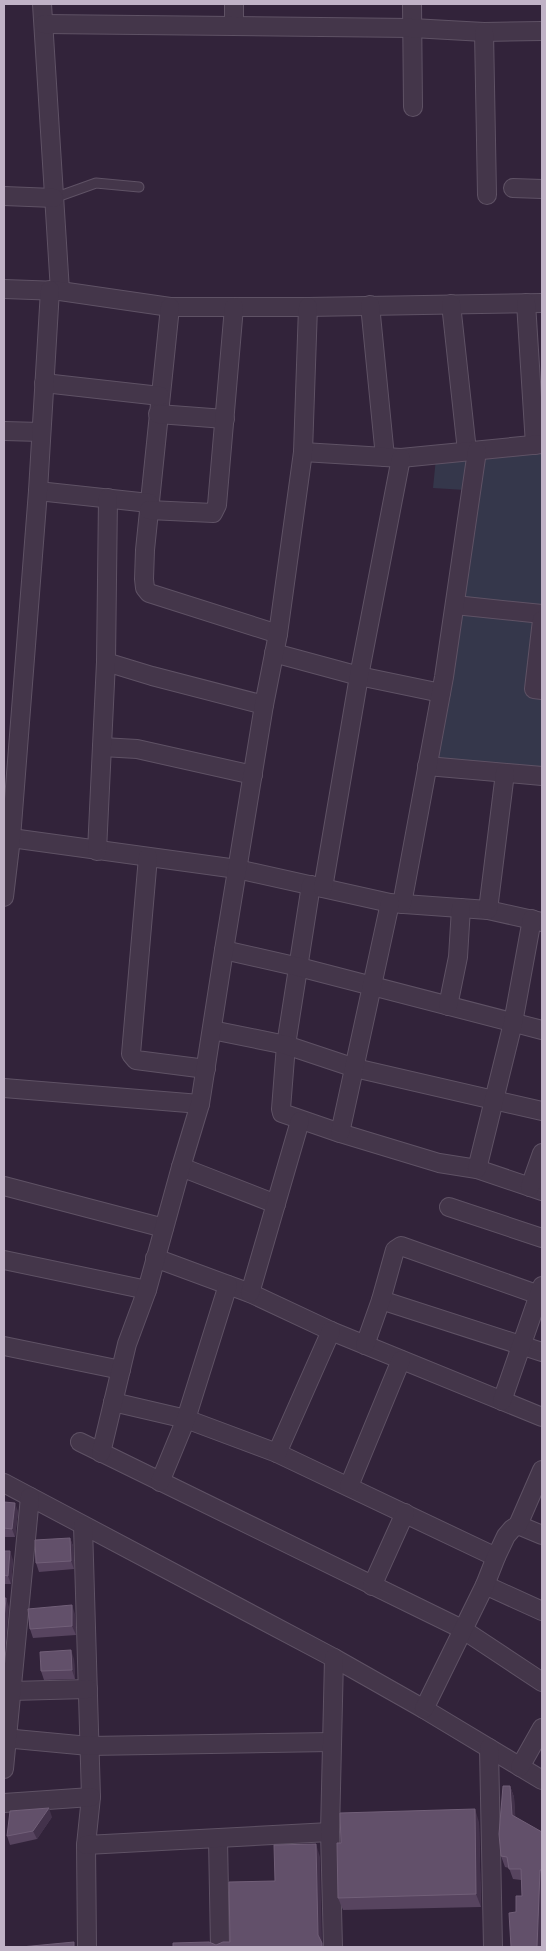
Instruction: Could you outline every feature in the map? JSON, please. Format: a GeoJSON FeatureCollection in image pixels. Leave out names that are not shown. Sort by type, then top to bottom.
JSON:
{"type":"FeatureCollection","features":[{"type":"Feature","properties":{"kind":"street"},"geometry":{"type":"LineString","coordinates":[[4,885],[38,491],[44,383],[55,291],[54,198],[42,4]]}},
{"type":"Feature","properties":{"kind":"street"},"geometry":{"type":"LineString","coordinates":[[234,4],[234,26]]}},
{"type":"Feature","properties":{"kind":"street"},"geometry":{"type":"LineString","coordinates":[[412,4],[412,107]]}},
{"type":"Feature","properties":{"kind":"street"},"geometry":{"type":"LineString","coordinates":[[44,24],[412,28],[484,32],[542,31]]}},
{"type":"Feature","properties":{"kind":"street"},"geometry":{"type":"LineString","coordinates":[[484,32],[487,195]]}},
{"type":"Feature","properties":{"kind":"street"},"geometry":{"type":"LineString","coordinates":[[513,188],[542,189]]}},
{"type":"Feature","properties":{"kind":"street"},"geometry":{"type":"LineString","coordinates":[[4,196],[54,198]]}},
{"type":"Feature","properties":{"kind":"street"},"geometry":{"type":"LineString","coordinates":[[4,289],[55,291],[170,307],[308,307],[534,303],[539,444],[393,457],[303,452]]}},
{"type":"Feature","properties":{"kind":"street"},"geometry":{"type":"LineString","coordinates":[[340,1134],[372,987],[396,904],[427,766],[455,605],[472,451],[451,304]]}},
{"type":"Feature","properties":{"kind":"street"},"geometry":{"type":"LineString","coordinates":[[370,305],[393,457],[359,676],[299,967],[286,1045],[281,1109],[282,1113],[300,1121],[340,1134],[439,1163],[477,1169],[536,1189],[542,1153]]}},
{"type":"Feature","properties":{"kind":"street"},"geometry":{"type":"LineString","coordinates":[[170,307],[149,507],[145,588],[149,593],[278,634]]}},
{"type":"Feature","properties":{"kind":"street"},"geometry":{"type":"LineString","coordinates":[[38,491],[108,498],[149,507],[213,513],[217,505],[234,307]]}},
{"type":"Feature","properties":{"kind":"street"},"geometry":{"type":"LineString","coordinates":[[101,1452],[127,1344],[147,1290],[200,1104],[264,705],[278,634],[303,452],[308,307]]}},
{"type":"Feature","properties":{"kind":"street"},"geometry":{"type":"LineString","coordinates":[[44,383],[160,396]]}},
{"type":"Feature","properties":{"kind":"street"},"geometry":{"type":"LineString","coordinates":[[158,414],[225,419]]}},
{"type":"Feature","properties":{"kind":"street"},"geometry":{"type":"LineString","coordinates":[[4,431],[41,432]]}},
{"type":"Feature","properties":{"kind":"street"},"geometry":{"type":"LineString","coordinates":[[97,851],[106,662],[108,498]]}},
{"type":"Feature","properties":{"kind":"street"},"geometry":{"type":"LineString","coordinates":[[455,605],[542,614]]}},
{"type":"Feature","properties":{"kind":"street"},"geometry":{"type":"LineString","coordinates":[[542,620],[534,689],[542,690]]}},
{"type":"Feature","properties":{"kind":"street"},"geometry":{"type":"LineString","coordinates":[[274,653],[359,676],[441,693]]}},
{"type":"Feature","properties":{"kind":"street"},"geometry":{"type":"LineString","coordinates":[[106,662],[264,705]]}},
{"type":"Feature","properties":{"kind":"street"},"geometry":{"type":"LineString","coordinates":[[102,747],[138,749],[253,775]]}},
{"type":"Feature","properties":{"kind":"street"},"geometry":{"type":"LineString","coordinates":[[427,766],[542,776]]}},
{"type":"Feature","properties":{"kind":"street"},"geometry":{"type":"LineString","coordinates":[[488,910],[505,773]]}},
{"type":"Feature","properties":{"kind":"street"},"geometry":{"type":"LineString","coordinates":[[8,838],[237,869],[396,904],[488,910],[537,921],[477,1169]]}},
{"type":"Feature","properties":{"kind":"street"},"geometry":{"type":"LineString","coordinates":[[148,857],[131,1054],[136,1060],[206,1069]]}},
{"type":"Feature","properties":{"kind":"street"},"geometry":{"type":"LineString","coordinates":[[448,1006],[458,957],[461,908]]}},
{"type":"Feature","properties":{"kind":"street"},"geometry":{"type":"LineString","coordinates":[[224,950],[299,967],[542,1030]]}},
{"type":"Feature","properties":{"kind":"street"},"geometry":{"type":"LineString","coordinates":[[212,1030],[286,1045],[355,1068],[542,1111]]}},
{"type":"Feature","properties":{"kind":"street"},"geometry":{"type":"LineString","coordinates":[[4,1088],[200,1104]]}},
{"type":"Feature","properties":{"kind":"street"},"geometry":{"type":"LineString","coordinates":[[250,1292],[300,1121]]}},
{"type":"Feature","properties":{"kind":"street"},"geometry":{"type":"LineString","coordinates":[[181,1167],[276,1204]]}},
{"type":"Feature","properties":{"kind":"street"},"geometry":{"type":"LineString","coordinates":[[4,1186],[164,1228]]}},
{"type":"Feature","properties":{"kind":"street"},"geometry":{"type":"LineString","coordinates":[[449,1207],[542,1238]]}},
{"type":"Feature","properties":{"kind":"street"},"geometry":{"type":"LineString","coordinates":[[365,1345],[396,1250],[401,1246],[541,1292],[502,1401]]}},
{"type":"Feature","properties":{"kind":"street"},"geometry":{"type":"LineString","coordinates":[[156,1258],[250,1292],[331,1331],[542,1418]]}},
{"type":"Feature","properties":{"kind":"street"},"geometry":{"type":"LineString","coordinates":[[4,1260],[147,1290]]}},
{"type":"Feature","properties":{"kind":"street"},"geometry":{"type":"LineString","coordinates":[[160,1482],[186,1419],[228,1285]]}},
{"type":"Feature","properties":{"kind":"street"},"geometry":{"type":"LineString","coordinates":[[381,1300],[523,1344],[542,1352]]}},
{"type":"Feature","properties":{"kind":"street"},"geometry":{"type":"LineString","coordinates":[[276,1453],[331,1331]]}},
{"type":"Feature","properties":{"kind":"street"},"geometry":{"type":"LineString","coordinates":[[4,1346],[121,1370]]}},
{"type":"Feature","properties":{"kind":"street"},"geometry":{"type":"LineString","coordinates":[[348,1486],[401,1360]]}},
{"type":"Feature","properties":{"kind":"street"},"geometry":{"type":"LineString","coordinates":[[113,1402],[186,1419],[276,1453],[496,1557]]}},
{"type":"Feature","properties":{"kind":"street"},"geometry":{"type":"LineString","coordinates":[[80,1442],[462,1630],[542,1682]]}},
{"type":"Feature","properties":{"kind":"street"},"geometry":{"type":"LineString","coordinates":[[424,1709],[485,1585],[506,1536],[518,1525],[542,1470]]}},
{"type":"Feature","properties":{"kind":"street"},"geometry":{"type":"LineString","coordinates":[[4,1483],[334,1658],[424,1709],[542,1780]]}},
{"type":"Feature","properties":{"kind":"street"},"geometry":{"type":"LineString","coordinates":[[4,1770],[5,1738],[30,1497]]}},
{"type":"Feature","properties":{"kind":"street"},"geometry":{"type":"LineString","coordinates":[[372,1586],[405,1513]]}},
{"type":"Feature","properties":{"kind":"street"},"geometry":{"type":"LineString","coordinates":[[518,1525],[542,1535]]}},
{"type":"Feature","properties":{"kind":"street"},"geometry":{"type":"LineString","coordinates":[[83,1526],[91,1797],[86,1845],[87,1947]]}},
{"type":"Feature","properties":{"kind":"street"},"geometry":{"type":"LineString","coordinates":[[485,1585],[542,1611]]}},
{"type":"Feature","properties":{"kind":"street"},"geometry":{"type":"LineString","coordinates":[[332,1947],[330,1824],[334,1658]]}},
{"type":"Feature","properties":{"kind":"street"},"geometry":{"type":"LineString","coordinates":[[11,1690],[88,1689]]}},
{"type":"Feature","properties":{"kind":"street"},"geometry":{"type":"LineString","coordinates":[[520,1767],[542,1728]]}},
{"type":"Feature","properties":{"kind":"street"},"geometry":{"type":"LineString","coordinates":[[5,1738],[89,1746],[331,1742]]}},
{"type":"Feature","properties":{"kind":"street"},"geometry":{"type":"LineString","coordinates":[[489,1748],[494,1947]]}},
{"type":"Feature","properties":{"kind":"street"},"geometry":{"type":"LineString","coordinates":[[4,1803],[91,1797]]}},
{"type":"Feature","properties":{"kind":"street"},"geometry":{"type":"LineString","coordinates":[[470,1812],[490,1811]]}},
{"type":"Feature","properties":{"kind":"street"},"geometry":{"type":"LineString","coordinates":[[86,1845],[218,1839],[330,1824],[350,1814]]}},
{"type":"Feature","properties":{"kind":"street"},"geometry":{"type":"LineString","coordinates":[[218,1839],[220,1947]]}},
{"type":"Feature","properties":{"kind":"lane"},"geometry":{"type":"LineString","coordinates":[[54,198],[96,183],[139,187]]}},
{"type":"Feature","properties":{"kind":"shaded area"},"geometry":{"type":"Polygon","coordinates":[[[542,453],[542,775],[428,766],[465,490],[433,488],[436,458],[542,453]]]}},
{"type":"Feature","properties":{"kind":"building"},"geometry":{"type":"Polygon","coordinates":[[[4,1502],[15,1503],[12,1529],[4,1528],[4,1502]]]}},
{"type":"Feature","properties":{"kind":"building"},"geometry":{"type":"Polygon","coordinates":[[[70,1538],[71,1561],[36,1563],[35,1540],[70,1538]]]}},
{"type":"Feature","properties":{"kind":"building"},"geometry":{"type":"Polygon","coordinates":[[[4,1551],[10,1551],[8,1576],[4,1575],[4,1551]]]}},
{"type":"Feature","properties":{"kind":"building"},"geometry":{"type":"Polygon","coordinates":[[[4,1598],[6,1598],[4,1619],[4,1598]]]}},
{"type":"Feature","properties":{"kind":"building"},"geometry":{"type":"Polygon","coordinates":[[[72,1605],[72,1626],[30,1629],[28,1609],[72,1605]]]}},
{"type":"Feature","properties":{"kind":"building"},"geometry":{"type":"Polygon","coordinates":[[[71,1650],[72,1670],[41,1671],[40,1652],[71,1650]]]}},
{"type":"Feature","properties":{"kind":"building"},"geometry":{"type":"Polygon","coordinates":[[[503,1786],[510,1786],[512,1815],[542,1832],[542,1870],[540,1870],[537,1947],[511,1947],[509,1913],[516,1912],[516,1896],[522,1896],[521,1869],[509,1869],[507,1857],[501,1856],[499,1834],[503,1786]]]}},
{"type":"Feature","properties":{"kind":"building"},"geometry":{"type":"Polygon","coordinates":[[[49,1808],[33,1831],[7,1836],[10,1811],[49,1808]]]}},
{"type":"Feature","properties":{"kind":"building"},"geometry":{"type":"Polygon","coordinates":[[[475,1809],[476,1894],[338,1898],[337,1843],[341,1843],[340,1813],[475,1809]]]}},
{"type":"Feature","properties":{"kind":"building"},"geometry":{"type":"Polygon","coordinates":[[[316,1844],[318,1935],[322,1947],[173,1947],[173,1943],[209,1942],[216,1945],[230,1942],[229,1882],[275,1881],[274,1845],[316,1844]]]}},
{"type":"Feature","properties":{"kind":"building"},"geometry":{"type":"Polygon","coordinates":[[[74,1942],[74,1947],[21,1947],[74,1942]]]}}]}
